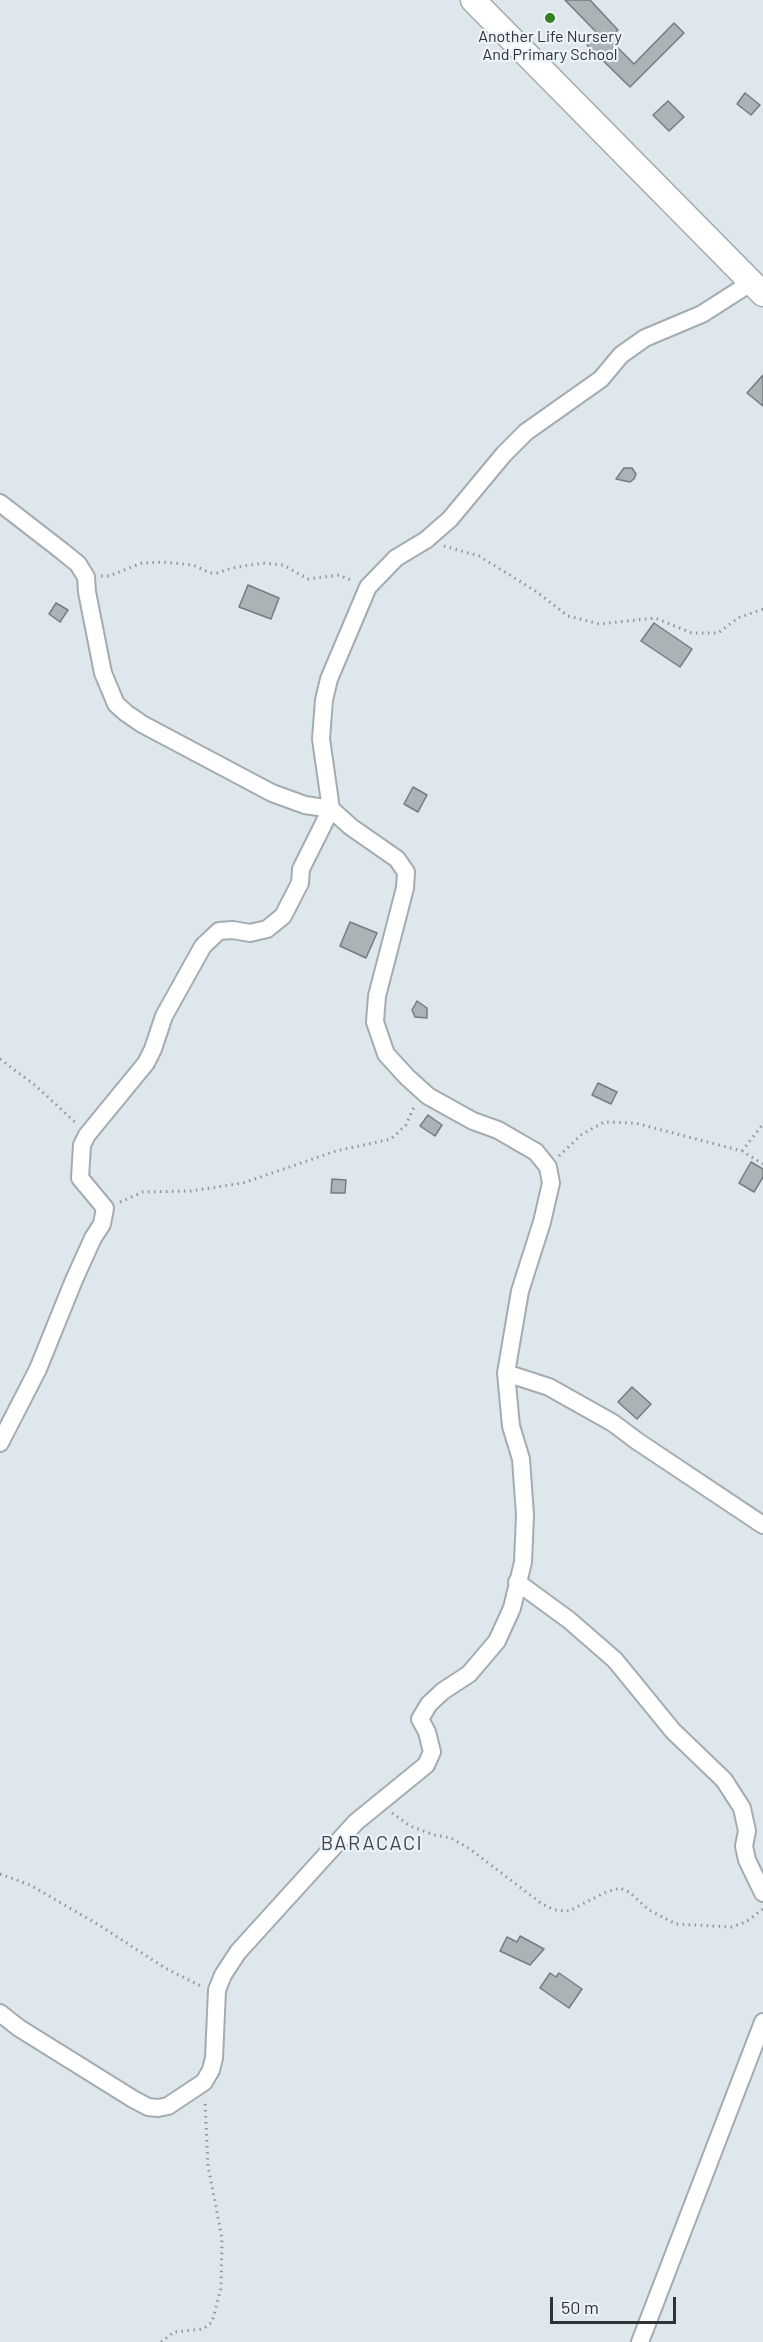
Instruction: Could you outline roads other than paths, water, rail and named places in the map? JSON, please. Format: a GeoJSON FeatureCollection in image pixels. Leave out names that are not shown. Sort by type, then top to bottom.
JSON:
{"type":"FeatureCollection","features":[{"type":"Feature","properties":{"kind":"main road"},"geometry":{"type":"LineString","coordinates":[[473,0],[757,288]]}},
{"type":"Feature","properties":{"kind":"street"},"geometry":{"type":"LineString","coordinates":[[0,1443],[38,1369],[74,1280],[102,1224],[105,1208],[80,1178],[82,1145],[87,1135],[146,1063],[164,1016],[203,946],[219,931],[233,930],[250,933],[267,929],[283,916],[300,883],[301,869],[331,809],[321,739],[324,700],[329,679],[368,587],[396,558],[426,540],[450,519],[504,454],[526,432],[602,378],[621,355],[645,338],[757,288]]}},
{"type":"Feature","properties":{"kind":"street"},"geometry":{"type":"LineString","coordinates":[[0,502],[78,564],[86,577],[103,673],[116,704],[142,724],[272,793],[305,805],[331,809],[351,827],[397,859],[406,872],[405,888],[377,996],[375,1022],[386,1054],[428,1096],[473,1121],[498,1130],[536,1152],[548,1167],[551,1183],[542,1222],[520,1291],[506,1373],[511,1426],[521,1459],[525,1515],[523,1562],[512,1608],[497,1641],[468,1674],[429,1704],[420,1719],[427,1732],[432,1752],[426,1765],[349,1829],[238,1952],[223,1975],[217,1990],[214,2058],[204,2082],[168,2106],[158,2109],[148,2107],[65,2057],[0,2013]]}},
{"type":"Feature","properties":{"kind":"street"},"geometry":{"type":"LineString","coordinates":[[506,1373],[549,1387],[613,1423],[763,1525]]}},
{"type":"Feature","properties":{"kind":"street"},"geometry":{"type":"LineString","coordinates":[[517,1582],[569,1620],[615,1660],[673,1731],[724,1780],[742,1808],[747,1831],[744,1846],[747,1860],[763,1893]]}},
{"type":"Feature","properties":{"kind":"street"},"geometry":{"type":"LineString","coordinates":[[640,2342],[763,2022]]}},
{"type":"Feature","properties":{"kind":"place","name":"Another Life Nursery And Primary School"},"geometry":{"type":"Point","coordinates":[550,18]}},
{"type":"Feature","properties":{"kind":"district","name":"BARACACI"},"geometry":{"type":"Point","coordinates":[372,1843]}}]}
